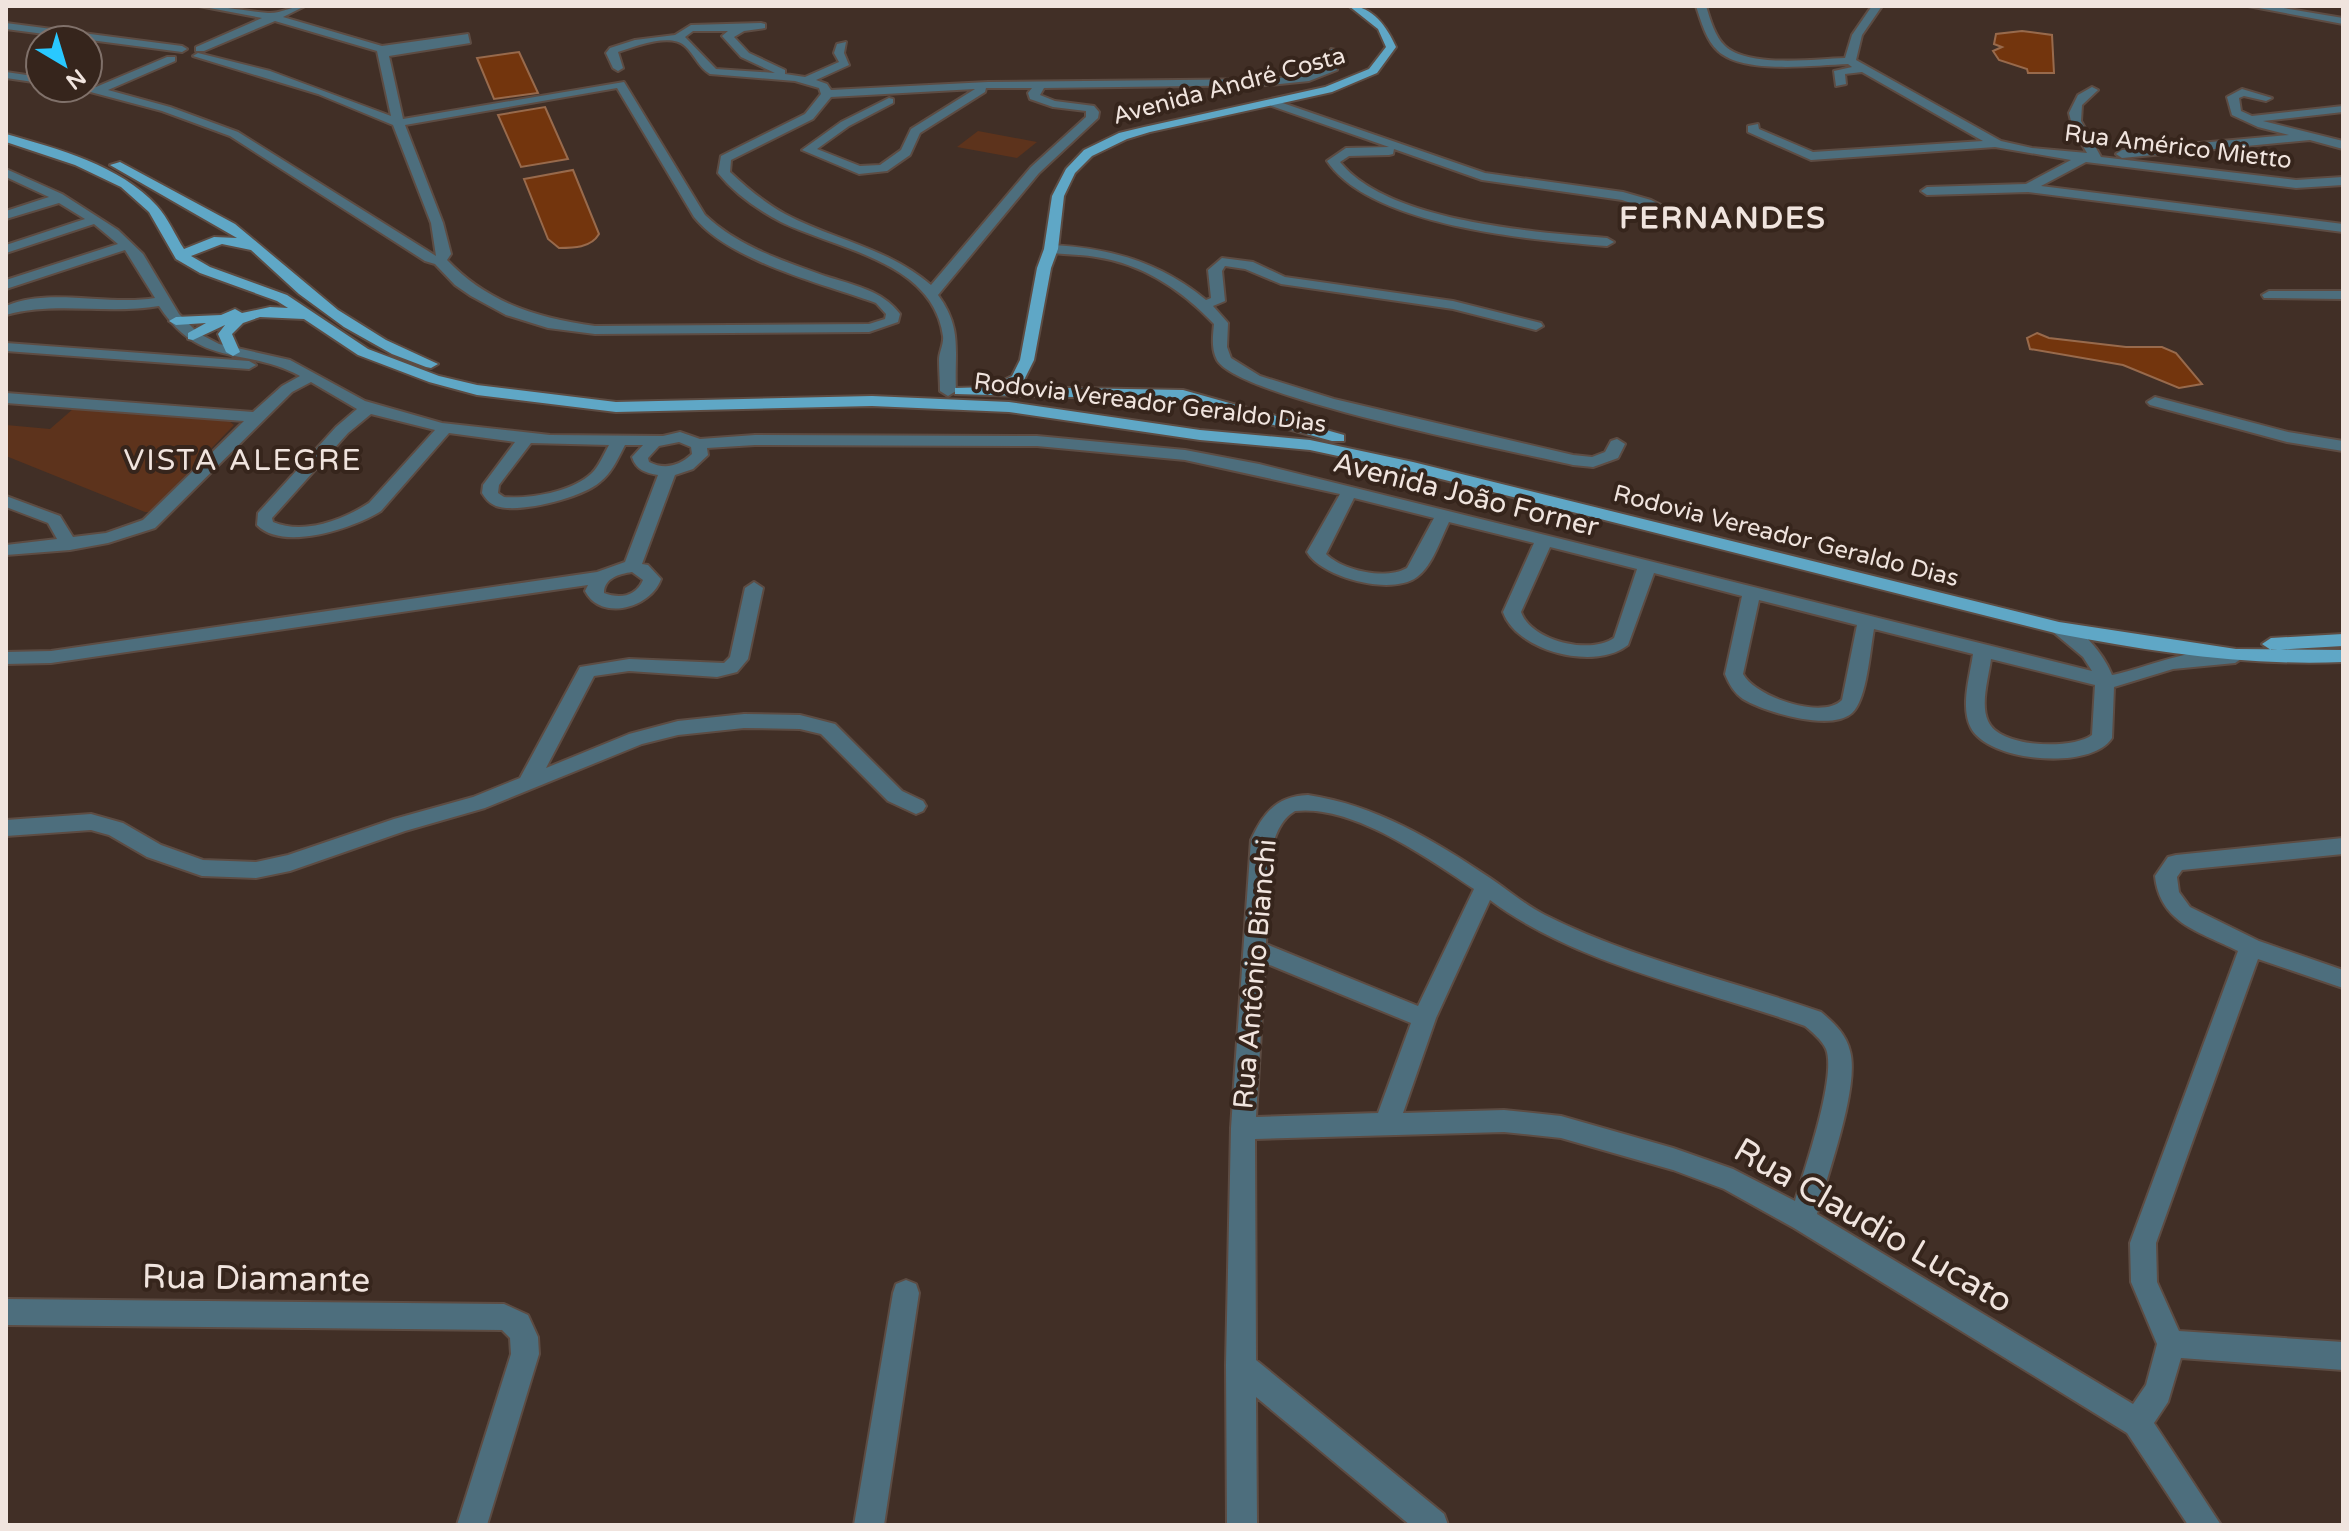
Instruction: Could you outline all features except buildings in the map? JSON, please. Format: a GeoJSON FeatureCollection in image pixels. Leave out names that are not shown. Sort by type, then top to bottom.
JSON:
{"type":"FeatureCollection","features":[{"type":"Feature","properties":{"kind":"main road","name":"Avenida André Costa"},"geometry":{"type":"LineString","coordinates":[[1027,360],[1063,184],[1088,153],[1123,136],[1328,90],[1361,77],[1380,64],[1391,47],[1382,27],[1354,6]]}},
{"type":"Feature","properties":{"kind":"main road","name":"Rodovia Vereador Geraldo Dias"},"geometry":{"type":"LineString","coordinates":[[6,128],[79,149],[133,173],[230,227],[304,291],[384,345],[417,360],[488,379],[598,394],[948,391],[1183,395],[1355,442],[2113,627],[2232,643],[2293,644],[2343,640]]}},
{"type":"Feature","properties":{"kind":"main road"},"geometry":{"type":"LineString","coordinates":[[6,138],[79,162],[125,184],[154,210],[181,256],[222,239],[238,241],[262,252]]}},
{"type":"Feature","properties":{"kind":"main road","name":"Rodovia Vereador Geraldo Dias"},"geometry":{"type":"LineString","coordinates":[[181,256],[205,270],[282,298],[363,352],[399,367],[477,390],[616,407],[872,401],[1009,407],[1139,427],[1297,443],[1356,453],[2059,628],[2235,657],[2343,656]]}},
{"type":"Feature","properties":{"kind":"main road"},"geometry":{"type":"LineString","coordinates":[[197,338],[249,302],[251,298],[243,282]]}},
{"type":"Feature","properties":{"kind":"main road"},"geometry":{"type":"LineString","coordinates":[[226,350],[227,328],[256,314],[289,311],[310,322],[324,324]]}},
{"type":"Feature","properties":{"kind":"main road"},"geometry":{"type":"LineString","coordinates":[[176,321],[233,315]]}},
{"type":"Feature","properties":{"kind":"main road"},"geometry":{"type":"LineString","coordinates":[[985,392],[1018,379],[1027,360]]}},
{"type":"Feature","properties":{"kind":"main road"},"geometry":{"type":"LineString","coordinates":[[1027,360],[1032,372],[1044,382],[1070,392]]}},
{"type":"Feature","properties":{"kind":"main road"},"geometry":{"type":"LineString","coordinates":[[1139,427],[1186,427],[1200,423],[1205,415],[1203,410],[1183,395]]}},
{"type":"Feature","properties":{"kind":"street"},"geometry":{"type":"LineString","coordinates":[[204,6],[273,17],[383,52],[466,41],[464,36],[383,52]]}},
{"type":"Feature","properties":{"kind":"street"},"geometry":{"type":"LineString","coordinates":[[6,28],[101,41],[170,57],[199,52],[300,6]]}},
{"type":"Feature","properties":{"kind":"street"},"geometry":{"type":"LineString","coordinates":[[1701,6],[1721,49],[1738,57],[1765,61],[1850,61],[2002,146]]}},
{"type":"Feature","properties":{"kind":"street"},"geometry":{"type":"LineString","coordinates":[[1850,61],[1857,35],[1877,6]]}},
{"type":"Feature","properties":{"kind":"street"},"geometry":{"type":"LineString","coordinates":[[2253,6],[2343,21]]}},
{"type":"Feature","properties":{"kind":"street"},"geometry":{"type":"LineString","coordinates":[[677,38],[691,28],[761,26]]}},
{"type":"Feature","properties":{"kind":"street"},"geometry":{"type":"LineString","coordinates":[[6,28],[199,52],[294,82],[398,123],[620,84],[706,224],[757,256],[881,300],[893,314],[891,322],[885,326],[595,330],[548,324],[511,312],[476,293],[460,282],[440,261],[430,258],[234,134],[166,109],[104,92]]}},
{"type":"Feature","properties":{"kind":"street"},"geometry":{"type":"LineString","coordinates":[[742,28],[727,36],[732,45],[745,55],[823,86],[827,94]]}},
{"type":"Feature","properties":{"kind":"street"},"geometry":{"type":"LineString","coordinates":[[618,68],[611,53],[614,50],[677,38],[684,40],[706,69],[714,72],[801,79],[845,63],[839,53],[842,44]]}},
{"type":"Feature","properties":{"kind":"street"},"geometry":{"type":"LineString","coordinates":[[104,84],[182,49]]}},
{"type":"Feature","properties":{"kind":"street"},"geometry":{"type":"LineString","coordinates":[[827,94],[988,85],[1270,82],[1309,78],[1333,68],[1335,51]]}},
{"type":"Feature","properties":{"kind":"street"},"geometry":{"type":"LineString","coordinates":[[383,52],[398,123],[437,223],[444,254],[440,261]]}},
{"type":"Feature","properties":{"kind":"street"},"geometry":{"type":"LineString","coordinates":[[1840,84],[1838,77],[1843,69],[1865,70]]}},
{"type":"Feature","properties":{"kind":"street"},"geometry":{"type":"LineString","coordinates":[[932,293],[1035,170],[1092,118],[1090,108],[1053,104],[1034,97],[1041,84]]}},
{"type":"Feature","properties":{"kind":"street"},"geometry":{"type":"LineString","coordinates":[[889,101],[845,124],[808,150],[859,170],[871,172],[883,168],[906,152],[915,131],[951,105],[988,85]]}},
{"type":"Feature","properties":{"kind":"street"},"geometry":{"type":"LineString","coordinates":[[2091,157],[2075,122],[2073,109],[2077,101],[2092,90]]}},
{"type":"Feature","properties":{"kind":"street"},"geometry":{"type":"LineString","coordinates":[[2266,98],[2242,92],[2233,97],[2236,113],[2259,123],[2343,145]]}},
{"type":"Feature","properties":{"kind":"street"},"geometry":{"type":"LineString","coordinates":[[827,94],[817,109],[785,129],[736,150],[725,159],[724,173],[740,189],[782,218],[882,259],[921,279],[938,300],[951,339],[947,355],[948,391]]}},
{"type":"Feature","properties":{"kind":"street"},"geometry":{"type":"LineString","coordinates":[[1270,102],[1494,178],[1594,189],[1648,202],[1669,212]]}},
{"type":"Feature","properties":{"kind":"street"},"geometry":{"type":"LineString","coordinates":[[2259,123],[2256,118],[2262,116],[2343,109]]}},
{"type":"Feature","properties":{"kind":"street","name":"Rua Américo Mietto"},"geometry":{"type":"LineString","coordinates":[[1754,126],[1752,130],[1767,139],[1811,156],[1965,144],[2002,146],[2296,184],[2343,181]]}},
{"type":"Feature","properties":{"kind":"street"},"geometry":{"type":"LineString","coordinates":[[2028,188],[2091,157],[2310,137]]}},
{"type":"Feature","properties":{"kind":"street"},"geometry":{"type":"LineString","coordinates":[[1421,153],[1367,149],[1346,152],[1333,161],[1338,170],[1375,193],[1465,226],[1607,242]]}},
{"type":"Feature","properties":{"kind":"street"},"geometry":{"type":"LineString","coordinates":[[10,177],[60,198],[127,245],[138,256],[161,301],[176,321],[197,338],[226,350],[285,363],[368,408],[446,427],[526,438],[612,443],[680,437],[699,450],[688,466],[668,471],[645,467],[640,460],[641,453],[660,440]]}},
{"type":"Feature","properties":{"kind":"street"},"geometry":{"type":"LineString","coordinates":[[1927,191],[2028,188],[2343,228]]}},
{"type":"Feature","properties":{"kind":"street"},"geometry":{"type":"LineString","coordinates":[[6,215],[60,198]]}},
{"type":"Feature","properties":{"kind":"street"},"geometry":{"type":"LineString","coordinates":[[6,249],[94,220]]}},
{"type":"Feature","properties":{"kind":"street"},"geometry":{"type":"LineString","coordinates":[[396,235],[437,223]]}},
{"type":"Feature","properties":{"kind":"street"},"geometry":{"type":"LineString","coordinates":[[6,285],[127,245]]}},
{"type":"Feature","properties":{"kind":"street"},"geometry":{"type":"LineString","coordinates":[[1051,249],[1115,254],[1135,261],[1205,304],[1221,323],[1220,347],[1224,360],[1255,379],[1330,403],[1573,460],[1600,460],[1612,455],[1617,444]]}},
{"type":"Feature","properties":{"kind":"street"},"geometry":{"type":"LineString","coordinates":[[1205,304],[1218,301],[1215,270],[1222,262],[1230,261],[1295,283],[1453,305],[1536,326]]}},
{"type":"Feature","properties":{"kind":"street"},"geometry":{"type":"LineString","coordinates":[[2269,295],[2343,295]]}},
{"type":"Feature","properties":{"kind":"street"},"geometry":{"type":"LineString","coordinates":[[8,305],[48,303],[123,307],[161,301]]}},
{"type":"Feature","properties":{"kind":"street"},"geometry":{"type":"LineString","coordinates":[[160,358],[196,350],[197,338]]}},
{"type":"Feature","properties":{"kind":"street"},"geometry":{"type":"LineString","coordinates":[[6,347],[259,365],[285,363]]}},
{"type":"Feature","properties":{"kind":"street"},"geometry":{"type":"LineString","coordinates":[[191,361],[226,350]]}},
{"type":"Feature","properties":{"kind":"street"},"geometry":{"type":"LineString","coordinates":[[6,550],[70,545],[108,538],[149,524],[287,389],[310,377]]}},
{"type":"Feature","properties":{"kind":"street"},"geometry":{"type":"LineString","coordinates":[[6,398],[257,417]]}},
{"type":"Feature","properties":{"kind":"street"},"geometry":{"type":"LineString","coordinates":[[2155,402],[2287,437],[2343,446]]}},
{"type":"Feature","properties":{"kind":"street"},"geometry":{"type":"LineString","coordinates":[[368,408],[342,430],[264,517],[265,525],[274,531],[291,532],[341,524],[362,517],[375,507],[446,427]]}},
{"type":"Feature","properties":{"kind":"street"},"geometry":{"type":"LineString","coordinates":[[526,438],[491,485],[490,493],[495,500],[504,503],[521,501],[587,485],[597,477],[612,443]]}},
{"type":"Feature","properties":{"kind":"street","name":"Avenida João Forner"},"geometry":{"type":"LineString","coordinates":[[699,450],[755,440],[1037,441],[1185,455],[1259,469],[2105,681]]}},
{"type":"Feature","properties":{"kind":"street"},"geometry":{"type":"LineString","coordinates":[[612,443],[641,453]]}},
{"type":"Feature","properties":{"kind":"street"},"geometry":{"type":"LineString","coordinates":[[632,567],[668,471]]}},
{"type":"Feature","properties":{"kind":"street"},"geometry":{"type":"LineString","coordinates":[[1349,492],[1316,552],[1320,560],[1329,566],[1382,581],[1397,581],[1417,570],[1443,516]]}},
{"type":"Feature","properties":{"kind":"street"},"geometry":{"type":"LineString","coordinates":[[6,501],[54,520],[70,545]]}},
{"type":"Feature","properties":{"kind":"street"},"geometry":{"type":"LineString","coordinates":[[1544,541],[1512,612],[1514,620],[1520,629],[1532,636],[1590,653],[1604,651],[1622,641],[1647,567]]}},
{"type":"Feature","properties":{"kind":"street"},"geometry":{"type":"LineString","coordinates":[[632,567],[649,573],[652,579],[651,585],[637,598],[615,602],[597,597],[598,584],[610,571],[632,567]]}},
{"type":"Feature","properties":{"kind":"street"},"geometry":{"type":"LineString","coordinates":[[6,658],[51,657],[571,581],[598,584]]}},
{"type":"Feature","properties":{"kind":"street"},"geometry":{"type":"LineString","coordinates":[[527,784],[587,671],[629,665],[717,671],[730,668],[739,659],[754,588]]}},
{"type":"Feature","properties":{"kind":"street"},"geometry":{"type":"LineString","coordinates":[[1751,594],[1734,674],[1738,684],[1750,694],[1776,704],[1820,715],[1834,715],[1844,710],[1851,701],[1866,623]]}},
{"type":"Feature","properties":{"kind":"street"},"geometry":{"type":"LineString","coordinates":[[1982,652],[1976,717],[1981,729],[2003,745],[2028,750],[2088,749],[2097,745],[2102,738],[2105,681],[2093,652],[2059,628]]}},
{"type":"Feature","properties":{"kind":"street"},"geometry":{"type":"LineString","coordinates":[[2105,681],[2120,682],[2154,668],[2188,661],[2235,657]]}},
{"type":"Feature","properties":{"kind":"street"},"geometry":{"type":"LineString","coordinates":[[6,828],[91,822],[116,829],[154,851],[202,868],[256,870],[290,863],[401,824],[478,803],[636,739],[678,728],[744,721],[800,722],[828,729],[895,796],[916,806]]}},
{"type":"Feature","properties":{"kind":"street","name":"Rua Antônio Bianchi"},"geometry":{"type":"LineString","coordinates":[[1242,1525],[1240,1365],[1243,1128],[1261,840],[1271,816],[1287,805],[1305,802],[1326,805],[1382,826],[1440,855],[1547,925],[1585,942],[1813,1019],[1833,1037],[1840,1056],[1838,1084],[1803,1219]]}},
{"type":"Feature","properties":{"kind":"street"},"geometry":{"type":"LineString","coordinates":[[2343,846],[2176,863],[2166,876],[2168,894],[2182,913],[2251,947],[2343,979]]}},
{"type":"Feature","properties":{"kind":"street"},"geometry":{"type":"LineString","coordinates":[[1386,1125],[1424,1018],[1486,886]]}},
{"type":"Feature","properties":{"kind":"street"},"geometry":{"type":"LineString","coordinates":[[2137,1423],[2158,1392],[2171,1344],[2144,1282],[2143,1243],[2251,947]]}},
{"type":"Feature","properties":{"kind":"street"},"geometry":{"type":"LineString","coordinates":[[1256,950],[1424,1018]]}},
{"type":"Feature","properties":{"kind":"street","name":"Rua Claudio Lucato"},"geometry":{"type":"LineString","coordinates":[[1243,1128],[1504,1121],[1561,1127],[1673,1159],[1733,1181],[1803,1219],[2137,1423],[2206,1525]]}},
{"type":"Feature","properties":{"kind":"street"},"geometry":{"type":"LineString","coordinates":[[869,1525],[906,1293]]}},
{"type":"Feature","properties":{"kind":"street","name":"Rua Diamante"},"geometry":{"type":"LineString","coordinates":[[6,1312],[504,1317],[518,1324],[524,1337],[525,1354],[472,1525]]}},
{"type":"Feature","properties":{"kind":"street"},"geometry":{"type":"LineString","coordinates":[[2171,1344],[2343,1356]]}},
{"type":"Feature","properties":{"kind":"street"},"geometry":{"type":"LineString","coordinates":[[1240,1365],[1433,1525]]}},
{"type":"Feature","properties":{"kind":"shaded area"},"geometry":{"type":"Polygon","coordinates":[[[2022,31],[2052,35],[2054,73],[2028,73],[2027,69],[1999,60],[1993,51],[2002,47],[1994,44],[1996,34],[2022,31]]]}},
{"type":"Feature","properties":{"kind":"shaded area"},"geometry":{"type":"Polygon","coordinates":[[[519,52],[538,93],[494,99],[477,58],[519,52]]]}},
{"type":"Feature","properties":{"kind":"shaded area"},"geometry":{"type":"Polygon","coordinates":[[[545,107],[568,159],[521,167],[498,115],[545,107]]]}},
{"type":"Feature","properties":{"kind":"shaded area"},"geometry":{"type":"Polygon","coordinates":[[[978,131],[1037,142],[1017,158],[957,147],[978,131]]]}},
{"type":"Feature","properties":{"kind":"shaded area"},"geometry":{"type":"Polygon","coordinates":[[[573,170],[599,234],[587,245],[559,248],[548,239],[524,179],[573,170]]]}},
{"type":"Feature","properties":{"kind":"shaded area"},"geometry":{"type":"Polygon","coordinates":[[[2037,333],[2049,338],[2126,347],[2162,347],[2176,353],[2202,384],[2179,388],[2123,365],[2030,349],[2027,338],[2037,333]]]}},
{"type":"Feature","properties":{"kind":"shaded area"},"geometry":{"type":"Polygon","coordinates":[[[73,409],[228,420],[234,425],[150,512],[145,512],[6,456],[6,425],[50,429],[73,409]]]}},
{"type":"Feature","properties":{"kind":"district","name":"FERNANDES"},"geometry":{"type":"Point","coordinates":[1723,218]}},
{"type":"Feature","properties":{"kind":"district","name":"VISTA ALEGRE"},"geometry":{"type":"Point","coordinates":[243,460]}}]}
